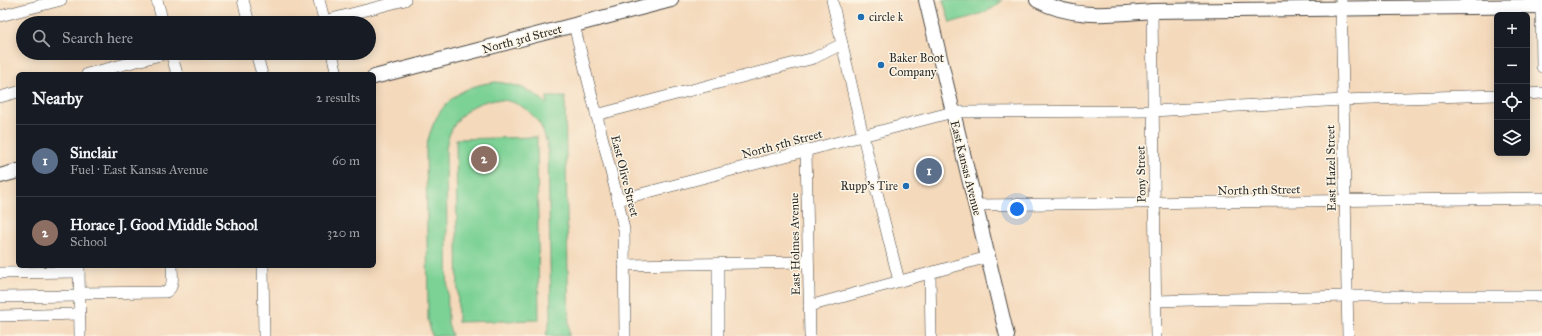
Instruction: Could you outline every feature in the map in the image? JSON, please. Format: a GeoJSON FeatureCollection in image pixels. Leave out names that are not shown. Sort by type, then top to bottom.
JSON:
{"type":"FeatureCollection","features":[{"type":"Feature","properties":{"kind":"main road","name":"North 3rd Street"},"geometry":{"type":"LineString","coordinates":[[376,76],[671,0]]}},
{"type":"Feature","properties":{"kind":"main road","name":"East Kansas Avenue"},"geometry":{"type":"LineString","coordinates":[[926,0],[1007,336]]}},
{"type":"Feature","properties":{"kind":"main road"},"geometry":{"type":"LineString","coordinates":[[1037,0],[1063,10],[1090,15],[1152,11],[1341,5],[1542,6]]}},
{"type":"Feature","properties":{"kind":"main road"},"geometry":{"type":"LineString","coordinates":[[0,176],[16,172]]}},
{"type":"Feature","properties":{"kind":"street"},"geometry":{"type":"LineString","coordinates":[[0,16],[61,0]]}},
{"type":"Feature","properties":{"kind":"street"},"geometry":{"type":"LineString","coordinates":[[157,0],[161,16]]}},
{"type":"Feature","properties":{"kind":"street"},"geometry":{"type":"LineString","coordinates":[[243,0],[247,16]]}},
{"type":"Feature","properties":{"kind":"street"},"geometry":{"type":"LineString","coordinates":[[319,0],[323,16]]}},
{"type":"Feature","properties":{"kind":"street"},"geometry":{"type":"LineString","coordinates":[[346,16],[405,0]]}},
{"type":"Feature","properties":{"kind":"street"},"geometry":{"type":"LineString","coordinates":[[832,0],[863,136],[900,281]]}},
{"type":"Feature","properties":{"kind":"street"},"geometry":{"type":"LineString","coordinates":[[1541,0],[1542,67]]}},
{"type":"Feature","properties":{"kind":"street","name":"East Hazel Street"},"geometry":{"type":"LineString","coordinates":[[1341,5],[1348,336]]}},
{"type":"Feature","properties":{"kind":"street","name":"Pony Street"},"geometry":{"type":"LineString","coordinates":[[1152,11],[1156,336]]}},
{"type":"Feature","properties":{"kind":"street","name":"East Olive Street"},"geometry":{"type":"LineString","coordinates":[[574,25],[618,200],[624,230],[625,336]]}},
{"type":"Feature","properties":{"kind":"street"},"geometry":{"type":"LineString","coordinates":[[596,115],[814,58],[842,44]]}},
{"type":"Feature","properties":{"kind":"street"},"geometry":{"type":"LineString","coordinates":[[95,72],[141,60]]}},
{"type":"Feature","properties":{"kind":"street"},"geometry":{"type":"LineString","coordinates":[[173,60],[176,72]]}},
{"type":"Feature","properties":{"kind":"street"},"geometry":{"type":"LineString","coordinates":[[258,60],[261,72]]}},
{"type":"Feature","properties":{"kind":"street"},"geometry":{"type":"LineString","coordinates":[[334,60],[337,72]]}},
{"type":"Feature","properties":{"kind":"street"},"geometry":{"type":"LineString","coordinates":[[0,97],[16,93]]}},
{"type":"Feature","properties":{"kind":"street"},"geometry":{"type":"LineString","coordinates":[[1530,94],[1542,93]]}},
{"type":"Feature","properties":{"kind":"street","name":"North 5th Street"},"geometry":{"type":"LineString","coordinates":[[618,200],[953,112],[1153,111],[1343,100],[1494,95]]}},
{"type":"Feature","properties":{"kind":"street","name":"East Holmes Avenue"},"geometry":{"type":"LineString","coordinates":[[806,151],[810,336]]}},
{"type":"Feature","properties":{"kind":"street","name":"North 5th Street"},"geometry":{"type":"LineString","coordinates":[[976,205],[1345,202],[1542,198]]}},
{"type":"Feature","properties":{"kind":"street"},"geometry":{"type":"LineString","coordinates":[[809,306],[988,257]]}},
{"type":"Feature","properties":{"kind":"street"},"geometry":{"type":"LineString","coordinates":[[624,265],[808,262]]}},
{"type":"Feature","properties":{"kind":"street"},"geometry":{"type":"LineString","coordinates":[[718,264],[718,336]]}},
{"type":"Feature","properties":{"kind":"street"},"geometry":{"type":"LineString","coordinates":[[0,297],[166,292],[172,287],[172,268]]}},
{"type":"Feature","properties":{"kind":"street"},"geometry":{"type":"LineString","coordinates":[[262,268],[264,336]]}},
{"type":"Feature","properties":{"kind":"street"},"geometry":{"type":"LineString","coordinates":[[0,273],[79,269],[80,336]]}},
{"type":"Feature","properties":{"kind":"street"},"geometry":{"type":"LineString","coordinates":[[930,273],[931,336]]}},
{"type":"Feature","properties":{"kind":"street"},"geometry":{"type":"LineString","coordinates":[[1155,302],[1347,296],[1542,296]]}},
{"type":"Feature","properties":{"kind":"street"},"geometry":{"type":"LineString","coordinates":[[0,316],[80,314]]}},
{"type":"Feature","properties":{"kind":"green space"},"geometry":{"type":"Polygon","coordinates":[[[943,0],[1002,0],[998,5],[986,12],[950,23],[943,0]]]}},
{"type":"Feature","properties":{"kind":"green space"},"geometry":{"type":"Polygon","coordinates":[[[496,82],[510,84],[530,91],[547,104],[547,97],[565,97],[569,336],[546,336],[551,315],[548,149],[545,136],[539,123],[527,110],[513,102],[498,100],[484,102],[470,108],[459,118],[451,132],[446,149],[448,323],[452,336],[432,336],[428,320],[426,148],[434,122],[448,102],[458,94],[468,89],[481,84],[496,82]]]}},
{"type":"Feature","properties":{"kind":"green space"},"geometry":{"type":"Polygon","coordinates":[[[537,137],[539,320],[458,322],[456,139],[537,137]]]}},
{"type":"Feature","properties":{"kind":"place","name":"circle k"},"geometry":{"type":"Point","coordinates":[861,17]}},
{"type":"Feature","properties":{"kind":"place","name":"Baker Boot Company"},"geometry":{"type":"Point","coordinates":[881,65]}},
{"type":"Feature","properties":{"kind":"place","name":"Horace J. Good Middle School"},"geometry":{"type":"Point","coordinates":[484,159]}},
{"type":"Feature","properties":{"kind":"place","name":"Sinclair"},"geometry":{"type":"Point","coordinates":[929,171]}},
{"type":"Feature","properties":{"kind":"place","name":"Rupp's Tire"},"geometry":{"type":"Point","coordinates":[906,186]}}]}
